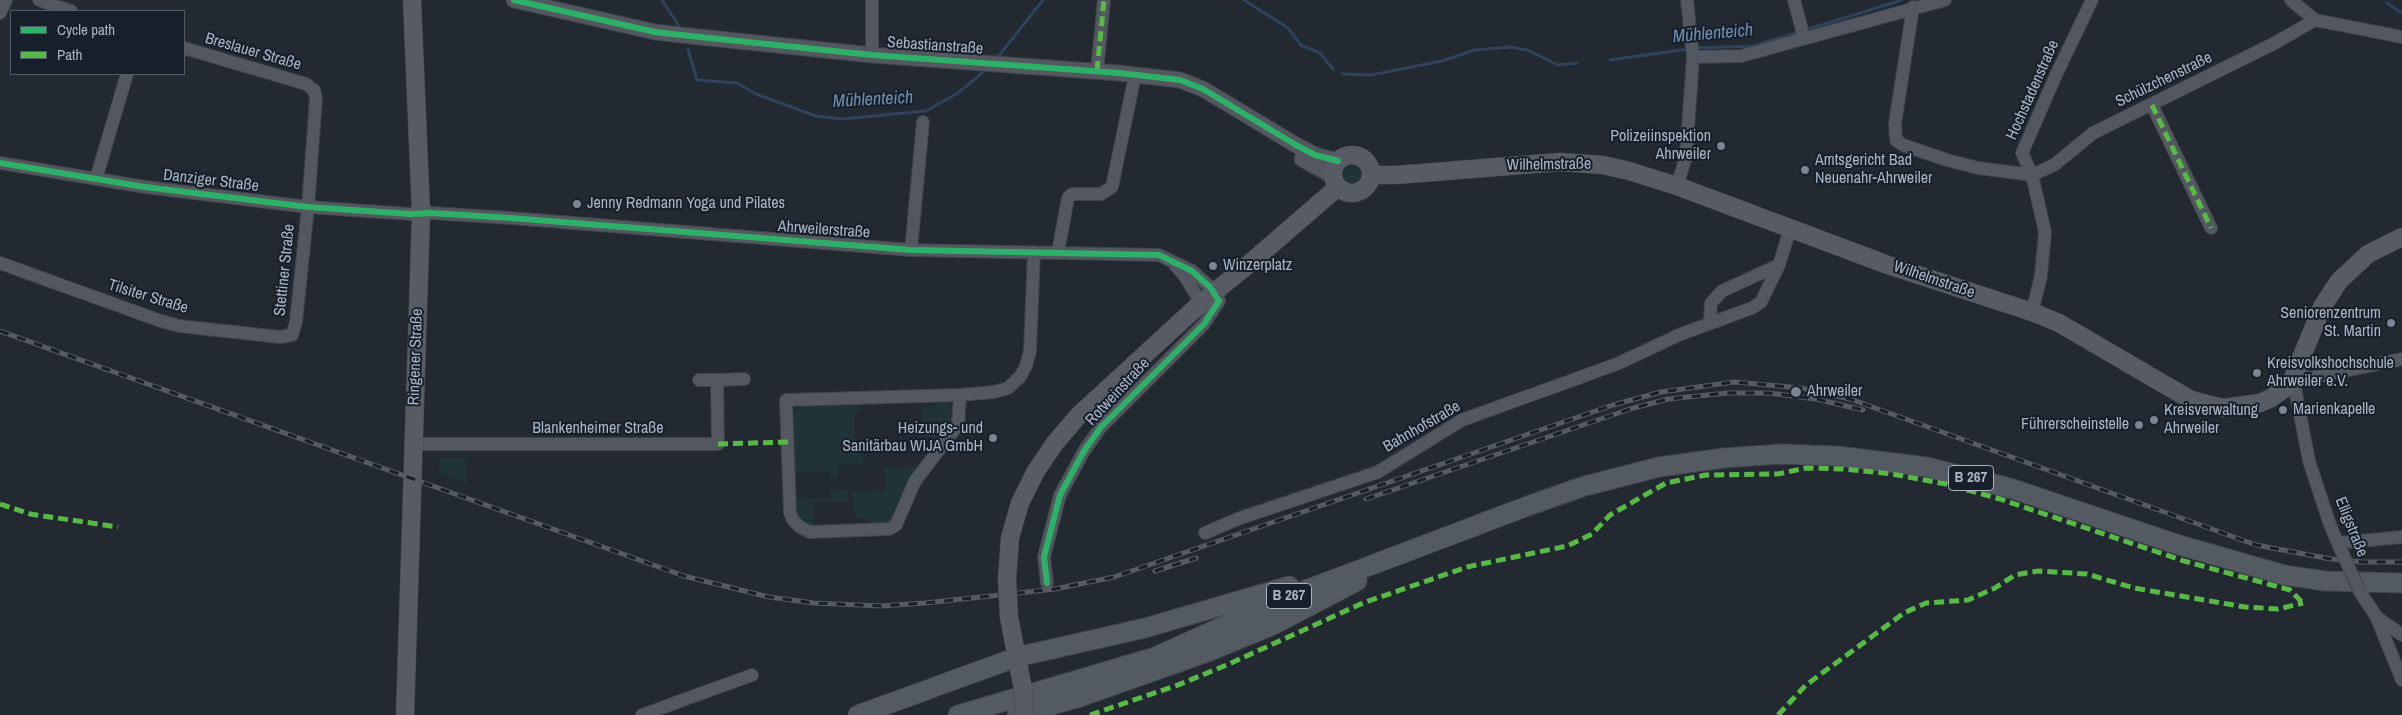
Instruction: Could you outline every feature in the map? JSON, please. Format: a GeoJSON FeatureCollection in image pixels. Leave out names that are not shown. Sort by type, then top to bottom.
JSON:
{"type":"FeatureCollection","features":[{"type":"Feature","properties":{"kind":"main road","name":"Ringener Straße"},"geometry":{"type":"LineString","coordinates":[[404,715],[421,213],[412,0]]}},
{"type":"Feature","properties":{"kind":"main road"},"geometry":{"type":"LineString","coordinates":[[1350,155],[1356,156],[1367,163],[1371,175],[1366,186],[1356,193],[1343,191],[1336,175],[1350,155]]}},
{"type":"Feature","properties":{"kind":"main road","name":"Wilhelmstraße"},"geometry":{"type":"LineString","coordinates":[[1371,175],[1396,175],[1560,162],[1603,165],[1677,186],[1790,230],[2032,312],[2068,328],[2166,386],[2208,405],[2230,408],[2260,403],[2280,393],[2294,377],[2322,307],[2339,281],[2368,254],[2402,237]]}},
{"type":"Feature","properties":{"kind":"main road","name":"Rotweinstraße"},"geometry":{"type":"LineString","coordinates":[[1024,715],[1023,688],[1009,617],[1007,579],[1010,538],[1020,503],[1036,471],[1055,443],[1102,391],[1207,297],[1249,264],[1336,175]]}},
{"type":"Feature","properties":{"kind":"main road","name":"B 267"},"geometry":{"type":"LineString","coordinates":[[958,715],[1155,657],[1290,596],[1585,486],[1659,467],[1734,457],[1781,454],[1837,456],[1902,463],[1984,482],[2176,544],[2284,575],[2325,581],[2402,584]]}},
{"type":"Feature","properties":{"kind":"main road","name":"B 267"},"geometry":{"type":"LineString","coordinates":[[1017,657],[1145,628],[1427,544]]}},
{"type":"Feature","properties":{"kind":"main road","name":"B 267"},"geometry":{"type":"LineString","coordinates":[[1017,715],[1076,698],[1202,654],[1273,626],[1427,544]]}},
{"type":"Feature","properties":{"kind":"main road"},"geometry":{"type":"LineString","coordinates":[[858,715],[990,665],[1017,657]]}},
{"type":"Feature","properties":{"kind":"street"},"geometry":{"type":"LineString","coordinates":[[0,13],[6,0]]}},
{"type":"Feature","properties":{"kind":"street"},"geometry":{"type":"LineString","coordinates":[[39,0],[68,10]]}},
{"type":"Feature","properties":{"kind":"street","name":"Sebastianstraße"},"geometry":{"type":"LineString","coordinates":[[514,0],[655,32],[872,55],[1135,74],[1180,80],[1202,89],[1231,106],[1285,144],[1315,155],[1336,175]]}},
{"type":"Feature","properties":{"kind":"street"},"geometry":{"type":"LineString","coordinates":[[872,0],[872,55]]}},
{"type":"Feature","properties":{"kind":"street"},"geometry":{"type":"LineString","coordinates":[[1097,72],[1104,0]]}},
{"type":"Feature","properties":{"kind":"street"},"geometry":{"type":"LineString","coordinates":[[1677,186],[1686,157],[1692,51],[1687,0]]}},
{"type":"Feature","properties":{"kind":"street"},"geometry":{"type":"LineString","coordinates":[[1794,0],[1803,33]]}},
{"type":"Feature","properties":{"kind":"street"},"geometry":{"type":"LineString","coordinates":[[1692,51],[1741,56],[1803,33],[1945,0]]}},
{"type":"Feature","properties":{"kind":"street","name":"Hochstadenstraße"},"geometry":{"type":"LineString","coordinates":[[2032,312],[2040,276],[2045,232],[2032,176],[2022,153],[2056,75],[2092,0]]}},
{"type":"Feature","properties":{"kind":"street"},"geometry":{"type":"LineString","coordinates":[[2291,0],[2315,20],[2402,37]]}},
{"type":"Feature","properties":{"kind":"street"},"geometry":{"type":"LineString","coordinates":[[1913,7],[1896,124],[1896,140],[1908,147],[1947,160],[1978,168],[2032,176]]}},
{"type":"Feature","properties":{"kind":"street","name":"Schülzchenstraße"},"geometry":{"type":"LineString","coordinates":[[2032,176],[2054,165],[2072,148],[2093,133],[2275,44],[2315,20]]}},
{"type":"Feature","properties":{"kind":"street","name":"Breslauer Straße"},"geometry":{"type":"LineString","coordinates":[[185,48],[306,84],[314,90],[316,98],[308,207]]}},
{"type":"Feature","properties":{"kind":"street"},"geometry":{"type":"LineString","coordinates":[[1058,252],[1068,198],[1072,194],[1101,194],[1112,187],[1135,74]]}},
{"type":"Feature","properties":{"kind":"street"},"geometry":{"type":"LineString","coordinates":[[96,178],[127,75]]}},
{"type":"Feature","properties":{"kind":"street"},"geometry":{"type":"LineString","coordinates":[[2152,105],[2211,228]]}},
{"type":"Feature","properties":{"kind":"street"},"geometry":{"type":"LineString","coordinates":[[911,250],[924,122]]}},
{"type":"Feature","properties":{"kind":"street","name":"Danziger Straße"},"geometry":{"type":"LineString","coordinates":[[0,163],[145,187],[308,207],[421,213]]}},
{"type":"Feature","properties":{"kind":"street","name":"Stettiner Straße"},"geometry":{"type":"LineString","coordinates":[[292,335],[296,322],[308,207]]}},
{"type":"Feature","properties":{"kind":"street","name":"Ahrweilerstraße"},"geometry":{"type":"LineString","coordinates":[[421,213],[511,218],[911,250],[1159,255],[1170,259],[1207,297]]}},
{"type":"Feature","properties":{"kind":"street","name":"Bahnhofstraße"},"geometry":{"type":"LineString","coordinates":[[1204,533],[1240,518],[1378,472],[1462,420],[1617,364],[1681,334],[1752,308],[1761,302],[1778,265],[1790,230]]}},
{"type":"Feature","properties":{"kind":"street"},"geometry":{"type":"LineString","coordinates":[[960,395],[958,424],[916,481],[896,525],[889,529],[810,532],[800,527],[793,520],[790,513],[786,400],[960,395],[994,392],[1008,388],[1020,377],[1026,366],[1030,350],[1034,252]]}},
{"type":"Feature","properties":{"kind":"street","name":"Tilsiter Straße"},"geometry":{"type":"LineString","coordinates":[[0,263],[179,326],[280,337],[292,335]]}},
{"type":"Feature","properties":{"kind":"street"},"geometry":{"type":"LineString","coordinates":[[1710,323],[1711,303],[1722,291],[1778,265]]}},
{"type":"Feature","properties":{"kind":"street","name":"Rotweinstraße"},"geometry":{"type":"LineString","coordinates":[[1047,583],[1044,557],[1060,495],[1084,451],[1101,427],[1204,324],[1219,301],[1207,297]]}},
{"type":"Feature","properties":{"kind":"street"},"geometry":{"type":"LineString","coordinates":[[2294,377],[2310,378],[2402,359]]}},
{"type":"Feature","properties":{"kind":"street","name":"Elligstraße"},"geometry":{"type":"LineString","coordinates":[[2294,377],[2309,461],[2339,546],[2360,592],[2376,616],[2402,680]]}},
{"type":"Feature","properties":{"kind":"street"},"geometry":{"type":"LineString","coordinates":[[699,380],[744,379]]}},
{"type":"Feature","properties":{"kind":"street","name":"Blankenheimer Straße"},"geometry":{"type":"LineString","coordinates":[[414,444],[718,444],[717,380]]}},
{"type":"Feature","properties":{"kind":"street"},"geometry":{"type":"LineString","coordinates":[[2339,546],[2402,537]]}},
{"type":"Feature","properties":{"kind":"street"},"geometry":{"type":"LineString","coordinates":[[2376,616],[2402,635]]}},
{"type":"Feature","properties":{"kind":"street"},"geometry":{"type":"LineString","coordinates":[[642,715],[752,675]]}},
{"type":"Feature","properties":{"kind":"green space"},"geometry":{"type":"Polygon","coordinates":[[[1353,159],[1364,163],[1368,174],[1364,185],[1353,189],[1342,185],[1338,174],[1342,163],[1353,159]]]}},
{"type":"Feature","properties":{"kind":"green space"},"geometry":{"type":"Polygon","coordinates":[[[937,400],[946,402],[952,408],[952,424],[930,448],[930,437],[922,436],[922,409],[936,406],[937,400]]]}},
{"type":"Feature","properties":{"kind":"green space"},"geometry":{"type":"Polygon","coordinates":[[[861,403],[861,411],[854,413],[855,448],[863,448],[863,465],[839,464],[838,478],[830,479],[829,472],[797,472],[796,479],[793,479],[791,416],[795,410],[803,404],[861,403]]]}},
{"type":"Feature","properties":{"kind":"green space"},"geometry":{"type":"Polygon","coordinates":[[[439,458],[467,458],[467,484],[439,472],[439,458]]]}},
{"type":"Feature","properties":{"kind":"green space"},"geometry":{"type":"Polygon","coordinates":[[[918,467],[895,517],[890,523],[871,525],[870,518],[857,518],[857,511],[853,511],[853,492],[885,491],[885,468],[918,467]]]}},
{"type":"Feature","properties":{"kind":"green space"},"geometry":{"type":"Polygon","coordinates":[[[848,490],[848,502],[813,502],[814,527],[804,524],[798,518],[795,492],[797,492],[798,499],[830,498],[830,491],[848,490]]]}},
{"type":"Feature","properties":{"kind":"waterway","name":"Mühlenteich"},"geometry":{"type":"LineString","coordinates":[[662,0],[682,31]]}},
{"type":"Feature","properties":{"kind":"waterway","name":"Mühlenteich"},"geometry":{"type":"LineString","coordinates":[[997,58],[1043,0]]}},
{"type":"Feature","properties":{"kind":"waterway","name":"Mühlenteich"},"geometry":{"type":"LineString","coordinates":[[1244,0],[1288,28],[1301,45],[1320,53],[1333,69]]}},
{"type":"Feature","properties":{"kind":"waterway","name":"Mühlenteich"},"geometry":{"type":"LineString","coordinates":[[1805,30],[1902,0]]}},
{"type":"Feature","properties":{"kind":"waterway","name":"Mühlenteich"},"geometry":{"type":"LineString","coordinates":[[2387,3],[2402,13]]}},
{"type":"Feature","properties":{"kind":"waterway","name":"Mühlenteich"},"geometry":{"type":"LineString","coordinates":[[1695,48],[1753,46],[1799,32]]}},
{"type":"Feature","properties":{"kind":"waterway","name":"Mühlenteich"},"geometry":{"type":"LineString","coordinates":[[1342,74],[1371,75],[1442,61],[1475,50],[1511,47],[1527,50],[1558,65],[1577,63]]}},
{"type":"Feature","properties":{"kind":"waterway","name":"Mühlenteich"},"geometry":{"type":"LineString","coordinates":[[688,49],[697,80],[737,83],[756,94],[816,116],[842,119],[926,111],[958,93],[988,68]]}},
{"type":"Feature","properties":{"kind":"waterway","name":"Mühlenteich"},"geometry":{"type":"LineString","coordinates":[[1610,60],[1689,49]]}},
{"type":"Feature","properties":{"kind":"railway"},"geometry":{"type":"LineString","coordinates":[[0,331],[684,576],[769,597],[814,603],[881,606],[925,603],[1055,589],[1114,577],[1613,405],[1661,392],[1734,382],[1801,388],[1850,399],[2256,545],[2331,559],[2363,562],[2402,562]]}},
{"type":"Feature","properties":{"kind":"railway"},"geometry":{"type":"LineString","coordinates":[[1366,499],[1630,409],[1668,399],[1727,393],[1769,393],[1816,399],[1863,410]]}},
{"type":"Feature","properties":{"kind":"railway"},"geometry":{"type":"LineString","coordinates":[[1155,571],[1196,558]]}},
{"type":"Feature","properties":{"kind":"marked path"},"geometry":{"type":"LineString","coordinates":[[1097,71],[1104,0]]}},
{"type":"Feature","properties":{"kind":"marked path"},"geometry":{"type":"LineString","coordinates":[[2152,105],[2211,228]]}},
{"type":"Feature","properties":{"kind":"marked path"},"geometry":{"type":"LineString","coordinates":[[718,444],[788,442]]}},
{"type":"Feature","properties":{"kind":"marked path"},"geometry":{"type":"LineString","coordinates":[[1090,715],[1178,685],[1363,603],[1467,567],[1567,546],[1592,534],[1610,515],[1666,483],[1706,475],[1778,474],[1806,468],[1843,469],[1892,474],[1946,484],[2000,499],[2184,561],[2290,590],[2303,603]]}},
{"type":"Feature","properties":{"kind":"marked path"},"geometry":{"type":"LineString","coordinates":[[0,504],[30,514],[118,527]]}},
{"type":"Feature","properties":{"kind":"marked path"},"geometry":{"type":"LineString","coordinates":[[1778,715],[1806,685],[1904,613],[1926,603],[1968,600],[1995,588],[2015,575],[2038,571],[2087,574],[2134,588],[2245,607],[2278,609],[2303,603]]}},
{"type":"Feature","properties":{"kind":"cycle path"},"geometry":{"type":"LineString","coordinates":[[514,0],[655,32],[872,55],[1119,73],[1180,80],[1203,89],[1315,155],[1338,161]]}},
{"type":"Feature","properties":{"kind":"cycle path"},"geometry":{"type":"LineString","coordinates":[[0,163],[145,187],[308,207],[511,218],[911,250],[1159,255],[1192,271],[1210,287],[1219,301],[1204,324],[1101,427],[1084,451],[1060,495],[1044,557],[1047,583]]}},
{"type":"Feature","properties":{"kind":"place","name":"Polizeiinspektion Ahrweiler"},"geometry":{"type":"Point","coordinates":[1721,146]}},
{"type":"Feature","properties":{"kind":"place","name":"Amtsgericht Bad Neuenahr-Ahrweiler"},"geometry":{"type":"Point","coordinates":[1805,170]}},
{"type":"Feature","properties":{"kind":"place","name":"Jenny Redmann Yoga und Pilates"},"geometry":{"type":"Point","coordinates":[577,204]}},
{"type":"Feature","properties":{"kind":"place","name":"Winzerplatz"},"geometry":{"type":"Point","coordinates":[1213,266]}},
{"type":"Feature","properties":{"kind":"place","name":"Seniorenzentrum St. Martin"},"geometry":{"type":"Point","coordinates":[2391,323]}},
{"type":"Feature","properties":{"kind":"place","name":"Kreisvolkshochschule Ahrweiler e.V."},"geometry":{"type":"Point","coordinates":[2257,373]}},
{"type":"Feature","properties":{"kind":"place","name":"Ahrweiler"},"geometry":{"type":"Point","coordinates":[1796,392]}},
{"type":"Feature","properties":{"kind":"place","name":"Marienkapelle"},"geometry":{"type":"Point","coordinates":[2283,410]}},
{"type":"Feature","properties":{"kind":"place","name":"Kreisverwaltung Ahrweiler"},"geometry":{"type":"Point","coordinates":[2154,420]}},
{"type":"Feature","properties":{"kind":"place","name":"Führerscheinstelle"},"geometry":{"type":"Point","coordinates":[2139,425]}},
{"type":"Feature","properties":{"kind":"place","name":"Heizungs- und Sanitärbau WIJA GmbH"},"geometry":{"type":"Point","coordinates":[993,438]}}]}
